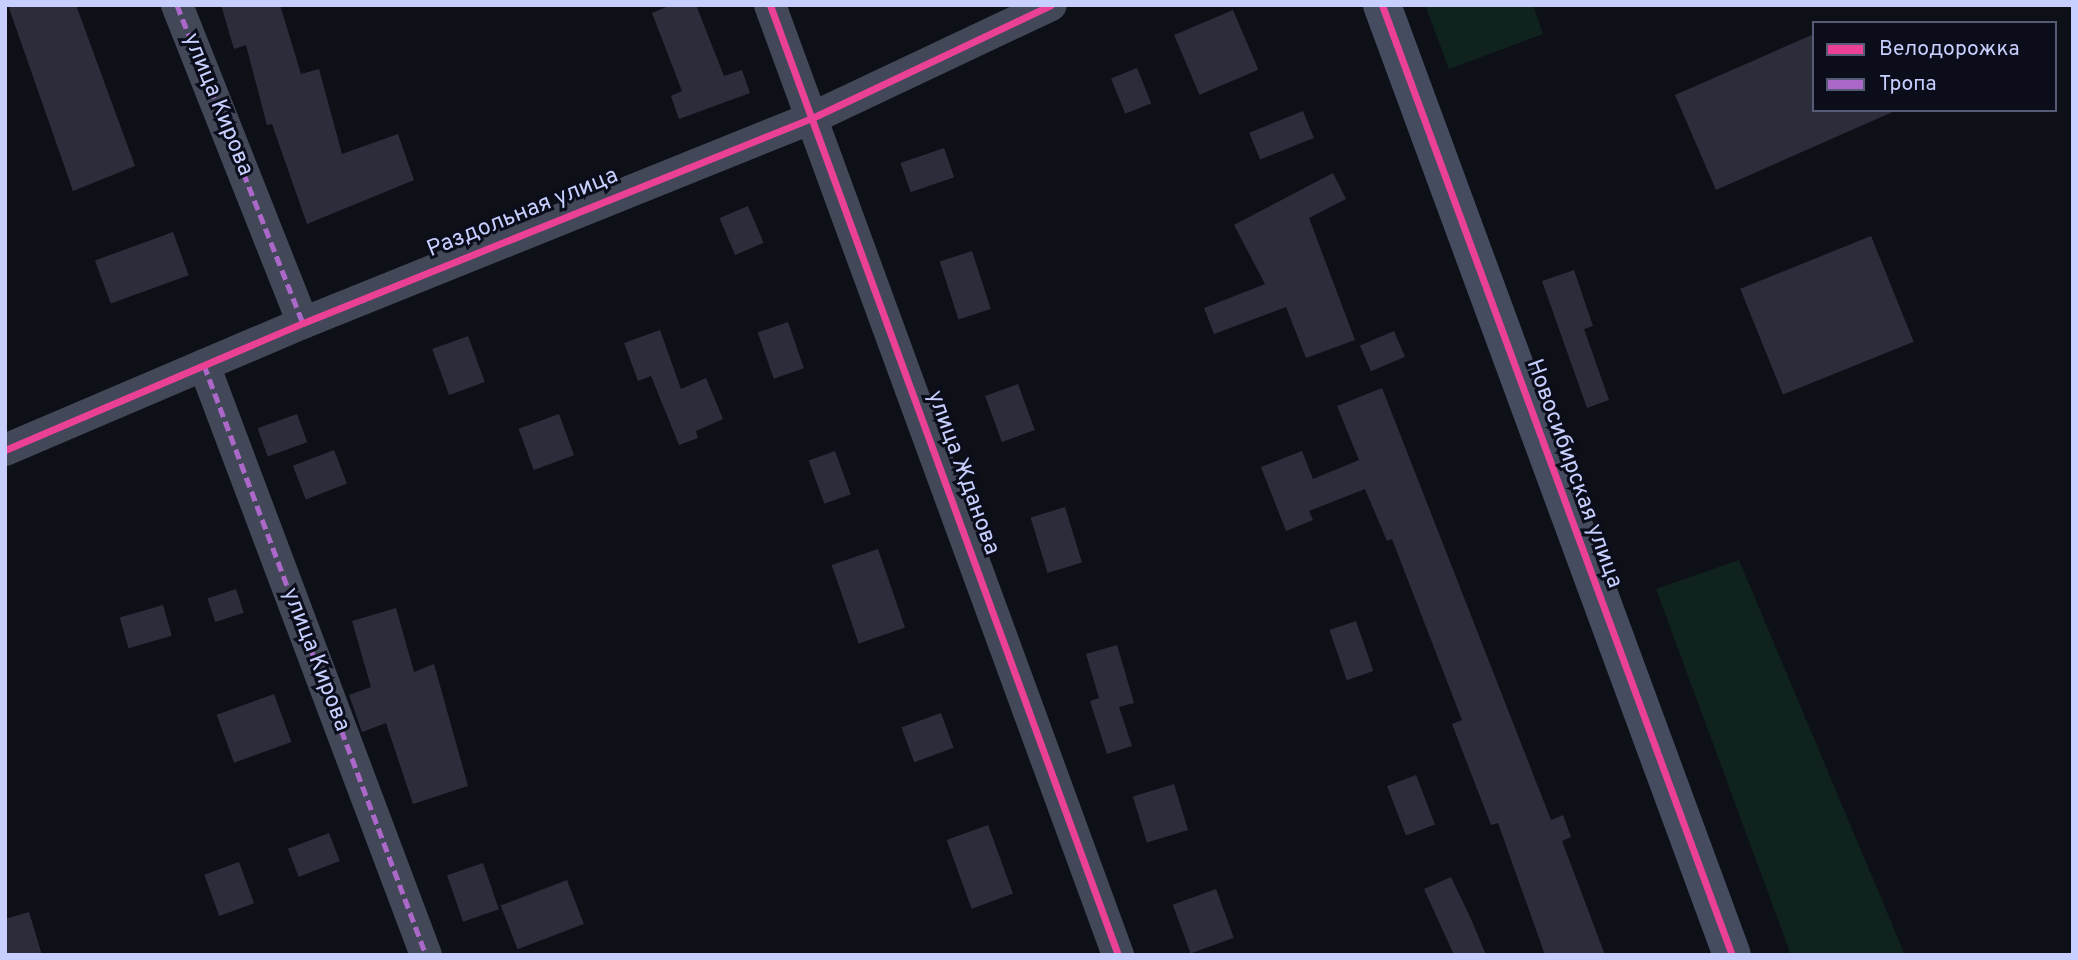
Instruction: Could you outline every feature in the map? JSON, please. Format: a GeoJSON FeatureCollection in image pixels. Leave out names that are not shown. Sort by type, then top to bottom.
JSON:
{"type":"FeatureCollection","features":[{"type":"Feature","properties":{"kind":"street","name":"улица Кирова"},"geometry":{"type":"LineString","coordinates":[[177,5],[303,323]]}},
{"type":"Feature","properties":{"kind":"street","name":"улица Жданова"},"geometry":{"type":"LineString","coordinates":[[770,5],[1118,955]]}},
{"type":"Feature","properties":{"kind":"street","name":"Раздольная улица"},"geometry":{"type":"LineString","coordinates":[[5,450],[303,323],[812,118],[1051,5]]}},
{"type":"Feature","properties":{"kind":"street","name":"Новосибирская улица"},"geometry":{"type":"LineString","coordinates":[[1382,5],[1732,955]]}},
{"type":"Feature","properties":{"kind":"street","name":"улица Кирова"},"geometry":{"type":"LineString","coordinates":[[204,365],[426,955]]}},
{"type":"Feature","properties":{"kind":"green space"},"geometry":{"type":"Polygon","coordinates":[[[1425,5],[1533,5],[1543,34],[1449,69],[1425,5]]]}},
{"type":"Feature","properties":{"kind":"green space"},"geometry":{"type":"Polygon","coordinates":[[[1739,560],[1905,955],[1791,955],[1656,589],[1739,560]]]}},
{"type":"Feature","properties":{"kind":"building"},"geometry":{"type":"Polygon","coordinates":[[[8,5],[76,5],[135,166],[73,191],[8,5]]]}},
{"type":"Feature","properties":{"kind":"building"},"geometry":{"type":"Polygon","coordinates":[[[221,5],[280,5],[301,74],[319,69],[342,154],[398,134],[414,180],[307,224],[272,124],[267,125],[246,45],[234,49],[221,5]]]}},
{"type":"Feature","properties":{"kind":"building"},"geometry":{"type":"Polygon","coordinates":[[[671,5],[696,5],[724,76],[742,70],[750,93],[679,119],[671,96],[682,91],[652,13],[671,5]]]}},
{"type":"Feature","properties":{"kind":"building"},"geometry":{"type":"Polygon","coordinates":[[[1233,10],[1258,70],[1199,95],[1174,35],[1233,10]]]}},
{"type":"Feature","properties":{"kind":"building"},"geometry":{"type":"Polygon","coordinates":[[[1812,35],[1812,112],[1892,112],[1716,190],[1675,95],[1812,35]]]}},
{"type":"Feature","properties":{"kind":"building"},"geometry":{"type":"Polygon","coordinates":[[[1137,68],[1151,103],[1125,114],[1111,78],[1137,68]]]}},
{"type":"Feature","properties":{"kind":"building"},"geometry":{"type":"Polygon","coordinates":[[[1303,111],[1314,138],[1260,160],[1249,133],[1303,111]]]}},
{"type":"Feature","properties":{"kind":"building"},"geometry":{"type":"Polygon","coordinates":[[[944,148],[954,177],[911,192],[901,163],[944,148]]]}},
{"type":"Feature","properties":{"kind":"building"},"geometry":{"type":"Polygon","coordinates":[[[1333,173],[1346,199],[1309,218],[1355,340],[1306,358],[1286,307],[1214,334],[1204,308],[1265,284],[1234,225],[1333,173]]]}},
{"type":"Feature","properties":{"kind":"building"},"geometry":{"type":"Polygon","coordinates":[[[748,206],[764,243],[735,255],[719,218],[748,206]]]}},
{"type":"Feature","properties":{"kind":"building"},"geometry":{"type":"Polygon","coordinates":[[[173,232],[189,275],[111,304],[95,260],[173,232]]]}},
{"type":"Feature","properties":{"kind":"building"},"geometry":{"type":"Polygon","coordinates":[[[1871,236],[1914,342],[1783,395],[1740,289],[1871,236]]]}},
{"type":"Feature","properties":{"kind":"building"},"geometry":{"type":"Polygon","coordinates":[[[972,251],[991,309],[959,320],[940,262],[972,251]]]}},
{"type":"Feature","properties":{"kind":"building"},"geometry":{"type":"Polygon","coordinates":[[[1574,270],[1593,326],[1584,329],[1609,400],[1587,408],[1542,281],[1574,270]]]}},
{"type":"Feature","properties":{"kind":"building"},"geometry":{"type":"Polygon","coordinates":[[[788,322],[804,368],[774,379],[758,332],[788,322]]]}},
{"type":"Feature","properties":{"kind":"building"},"geometry":{"type":"Polygon","coordinates":[[[660,330],[681,389],[706,378],[723,419],[696,431],[698,438],[679,445],[651,376],[638,381],[624,343],[660,330]]]}},
{"type":"Feature","properties":{"kind":"building"},"geometry":{"type":"Polygon","coordinates":[[[1394,331],[1405,357],[1371,371],[1360,345],[1394,331]]]}},
{"type":"Feature","properties":{"kind":"building"},"geometry":{"type":"Polygon","coordinates":[[[468,336],[485,382],[449,395],[432,349],[468,336]]]}},
{"type":"Feature","properties":{"kind":"building"},"geometry":{"type":"Polygon","coordinates":[[[1018,384],[1035,430],[1002,442],[985,396],[1018,384]]]}},
{"type":"Feature","properties":{"kind":"building"},"geometry":{"type":"Polygon","coordinates":[[[1382,388],[1551,820],[1563,815],[1571,837],[1562,841],[1605,955],[1545,955],[1498,823],[1491,825],[1452,724],[1462,720],[1392,539],[1387,541],[1365,489],[1309,511],[1313,520],[1286,531],[1261,467],[1302,451],[1313,479],[1359,460],[1337,406],[1382,388]]]}},
{"type":"Feature","properties":{"kind":"building"},"geometry":{"type":"Polygon","coordinates":[[[297,414],[307,442],[268,457],[258,428],[297,414]]]}},
{"type":"Feature","properties":{"kind":"building"},"geometry":{"type":"Polygon","coordinates":[[[559,414],[574,455],[534,470],[519,429],[559,414]]]}},
{"type":"Feature","properties":{"kind":"building"},"geometry":{"type":"Polygon","coordinates":[[[334,450],[347,484],[306,499],[293,466],[334,450]]]}},
{"type":"Feature","properties":{"kind":"building"},"geometry":{"type":"Polygon","coordinates":[[[835,451],[851,494],[824,504],[809,461],[835,451]]]}},
{"type":"Feature","properties":{"kind":"building"},"geometry":{"type":"Polygon","coordinates":[[[1065,507],[1082,562],[1048,573],[1031,518],[1065,507]]]}},
{"type":"Feature","properties":{"kind":"building"},"geometry":{"type":"Polygon","coordinates":[[[878,549],[905,627],[859,643],[832,565],[878,549]]]}},
{"type":"Feature","properties":{"kind":"building"},"geometry":{"type":"Polygon","coordinates":[[[236,589],[244,613],[215,622],[207,598],[236,589]]]}},
{"type":"Feature","properties":{"kind":"building"},"geometry":{"type":"Polygon","coordinates":[[[163,605],[172,636],[129,648],[120,617],[163,605]]]}},
{"type":"Feature","properties":{"kind":"building"},"geometry":{"type":"Polygon","coordinates":[[[396,608],[414,672],[434,664],[468,786],[413,804],[386,723],[362,732],[349,695],[371,687],[352,621],[396,608]]]}},
{"type":"Feature","properties":{"kind":"building"},"geometry":{"type":"Polygon","coordinates":[[[1356,621],[1373,671],[1347,680],[1330,630],[1356,621]]]}},
{"type":"Feature","properties":{"kind":"building"},"geometry":{"type":"Polygon","coordinates":[[[1117,645],[1134,703],[1119,707],[1132,746],[1107,754],[1090,701],[1099,698],[1086,654],[1117,645]]]}},
{"type":"Feature","properties":{"kind":"building"},"geometry":{"type":"Polygon","coordinates":[[[274,694],[291,742],[234,763],[217,715],[274,694]]]}},
{"type":"Feature","properties":{"kind":"building"},"geometry":{"type":"Polygon","coordinates":[[[941,713],[954,748],[914,762],[902,727],[941,713]]]}},
{"type":"Feature","properties":{"kind":"building"},"geometry":{"type":"Polygon","coordinates":[[[1416,775],[1435,824],[1406,836],[1387,786],[1416,775]]]}},
{"type":"Feature","properties":{"kind":"building"},"geometry":{"type":"Polygon","coordinates":[[[1174,784],[1188,830],[1147,842],[1133,797],[1174,784]]]}},
{"type":"Feature","properties":{"kind":"building"},"geometry":{"type":"Polygon","coordinates":[[[988,825],[1013,894],[972,909],[947,840],[988,825]]]}},
{"type":"Feature","properties":{"kind":"building"},"geometry":{"type":"Polygon","coordinates":[[[329,833],[340,861],[299,877],[288,849],[329,833]]]}},
{"type":"Feature","properties":{"kind":"building"},"geometry":{"type":"Polygon","coordinates":[[[239,862],[254,903],[219,916],[204,875],[239,862]]]}},
{"type":"Feature","properties":{"kind":"building"},"geometry":{"type":"Polygon","coordinates":[[[483,863],[499,909],[463,922],[447,875],[483,863]]]}},
{"type":"Feature","properties":{"kind":"building"},"geometry":{"type":"Polygon","coordinates":[[[1451,877],[1486,955],[1454,955],[1424,889],[1451,877]]]}},
{"type":"Feature","properties":{"kind":"building"},"geometry":{"type":"Polygon","coordinates":[[[567,880],[584,924],[518,949],[501,905],[567,880]]]}},
{"type":"Feature","properties":{"kind":"building"},"geometry":{"type":"Polygon","coordinates":[[[1216,889],[1234,938],[1191,954],[1173,905],[1216,889]]]}},
{"type":"Feature","properties":{"kind":"building"},"geometry":{"type":"Polygon","coordinates":[[[29,912],[42,955],[5,955],[5,919],[29,912]]]}},
{"type":"Feature","properties":{"kind":"marked path"},"geometry":{"type":"LineString","coordinates":[[177,5],[303,323]]}},
{"type":"Feature","properties":{"kind":"marked path"},"geometry":{"type":"LineString","coordinates":[[204,365],[426,955]]}},
{"type":"Feature","properties":{"kind":"cycle path"},"geometry":{"type":"LineString","coordinates":[[770,5],[1118,955]]}},
{"type":"Feature","properties":{"kind":"cycle path"},"geometry":{"type":"LineString","coordinates":[[5,450],[303,323],[812,118],[1051,5]]}},
{"type":"Feature","properties":{"kind":"cycle path"},"geometry":{"type":"LineString","coordinates":[[1382,5],[1732,955]]}}]}
